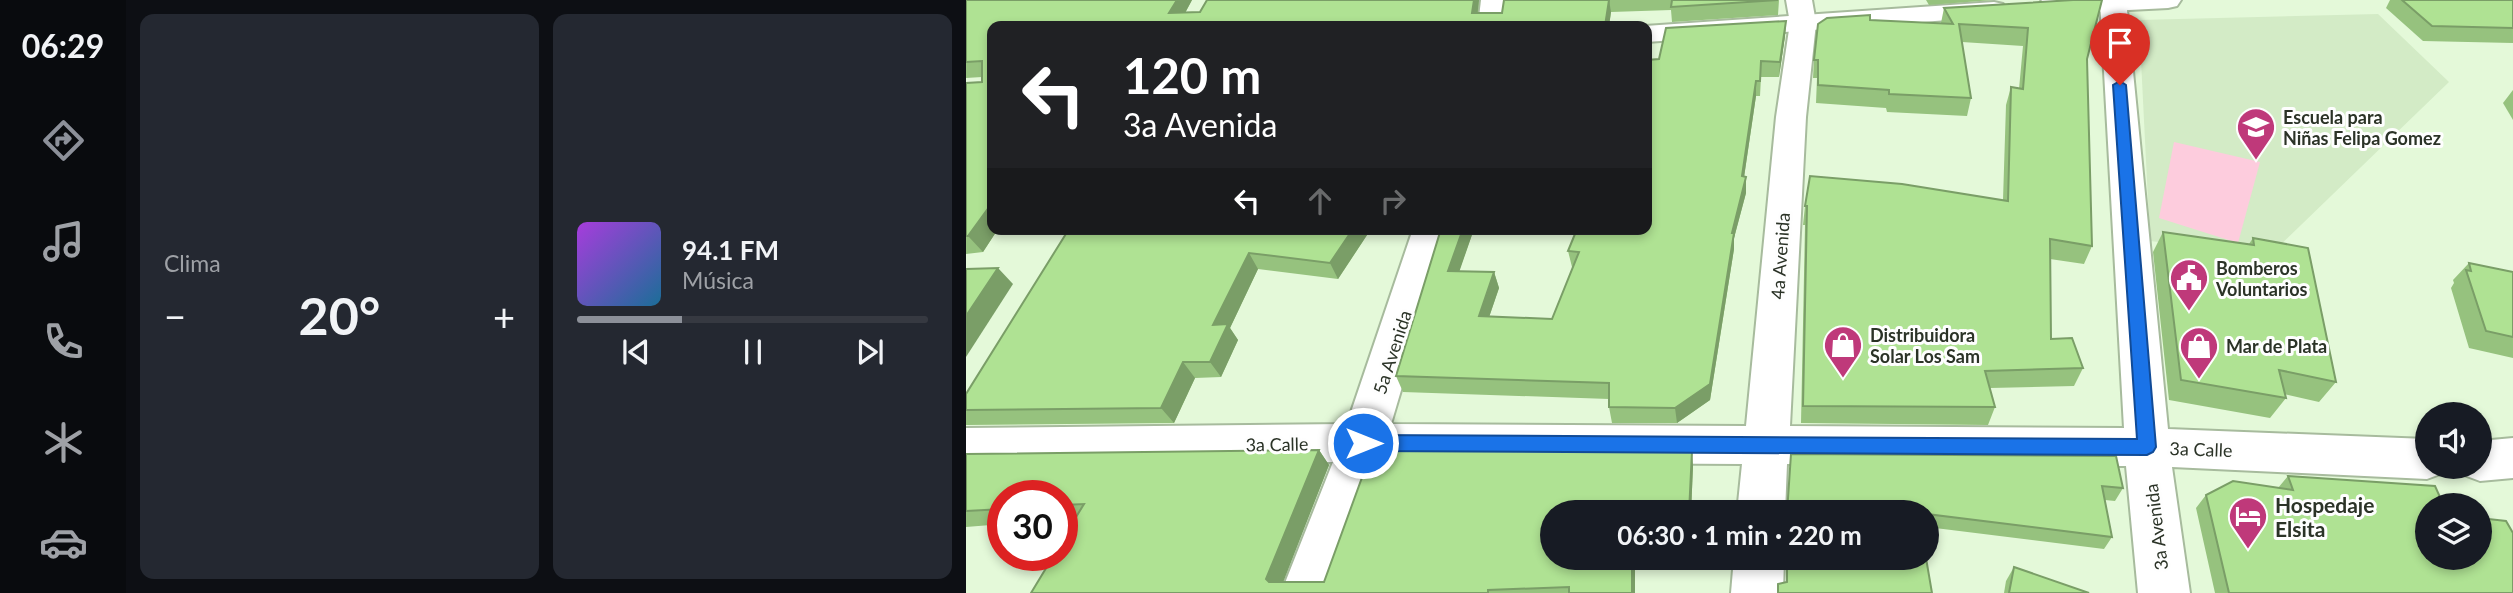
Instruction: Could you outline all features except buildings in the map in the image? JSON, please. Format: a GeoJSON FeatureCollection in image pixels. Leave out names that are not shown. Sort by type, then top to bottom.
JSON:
{"type":"FeatureCollection","features":[{"type":"Feature","properties":{"kind":"street"},"geometry":{"type":"LineString","coordinates":[[1492,21],[1494,0]]}},
{"type":"Feature","properties":{"kind":"street"},"geometry":{"type":"LineString","coordinates":[[1652,33],[1801,11],[2026,7],[2168,0]]}},
{"type":"Feature","properties":{"kind":"street","name":"3a Avenida"},"geometry":{"type":"LineString","coordinates":[[2113,1],[2147,447],[2164,593]]}},
{"type":"Feature","properties":{"kind":"street","name":"4a Avenida"},"geometry":{"type":"LineString","coordinates":[[1762,500],[1801,11]]}},
{"type":"Feature","properties":{"kind":"street","name":"5a Avenida"},"geometry":{"type":"LineString","coordinates":[[1307,593],[1363,443],[1429,235]]}},
{"type":"Feature","properties":{"kind":"street","name":"3a Calle"},"geometry":{"type":"LineString","coordinates":[[966,447],[1363,443],[2147,447],[2415,458]]}},
{"type":"Feature","properties":{"kind":"street"},"geometry":{"type":"LineString","coordinates":[[2492,460],[2513,458]]}},
{"type":"Feature","properties":{"kind":"street"},"geometry":{"type":"LineString","coordinates":[[1757,593],[1758,570]]}},
{"type":"Feature","properties":{"kind":"shaded area","name":"Escuela para Niñas Felipa Gomez"},"geometry":{"type":"Polygon","coordinates":[[[2378,14],[2449,82],[2270,255],[2150,241],[2139,20],[2378,14]]]}},
{"type":"Feature","properties":{"kind":"shaded area"},"geometry":{"type":"Polygon","coordinates":[[[2174,142],[2260,162],[2238,243],[2159,218],[2174,142]]]}},
{"type":"Feature","properties":{"kind":"place","name":"Escuela para Niñas Felipa Gomez"},"geometry":{"type":"Point","coordinates":[2256,161]}},
{"type":"Feature","properties":{"kind":"place","name":"Bomberos Voluntarios"},"geometry":{"type":"Point","coordinates":[2189,312]}},
{"type":"Feature","properties":{"kind":"place","name":"Distribuidora Solar Los Sam"},"geometry":{"type":"Point","coordinates":[1843,379]}},
{"type":"Feature","properties":{"kind":"place","name":"Mar de Plata"},"geometry":{"type":"Point","coordinates":[2199,380]}},
{"type":"Feature","properties":{"kind":"place","name":"Hospedaje Elsita"},"geometry":{"type":"Point","coordinates":[2248,550]}},
{"type":"Feature","properties":{"kind":"route"},"geometry":{"type":"LineString","coordinates":[[1363,443],[2147,447],[2120,85]]}}]}
